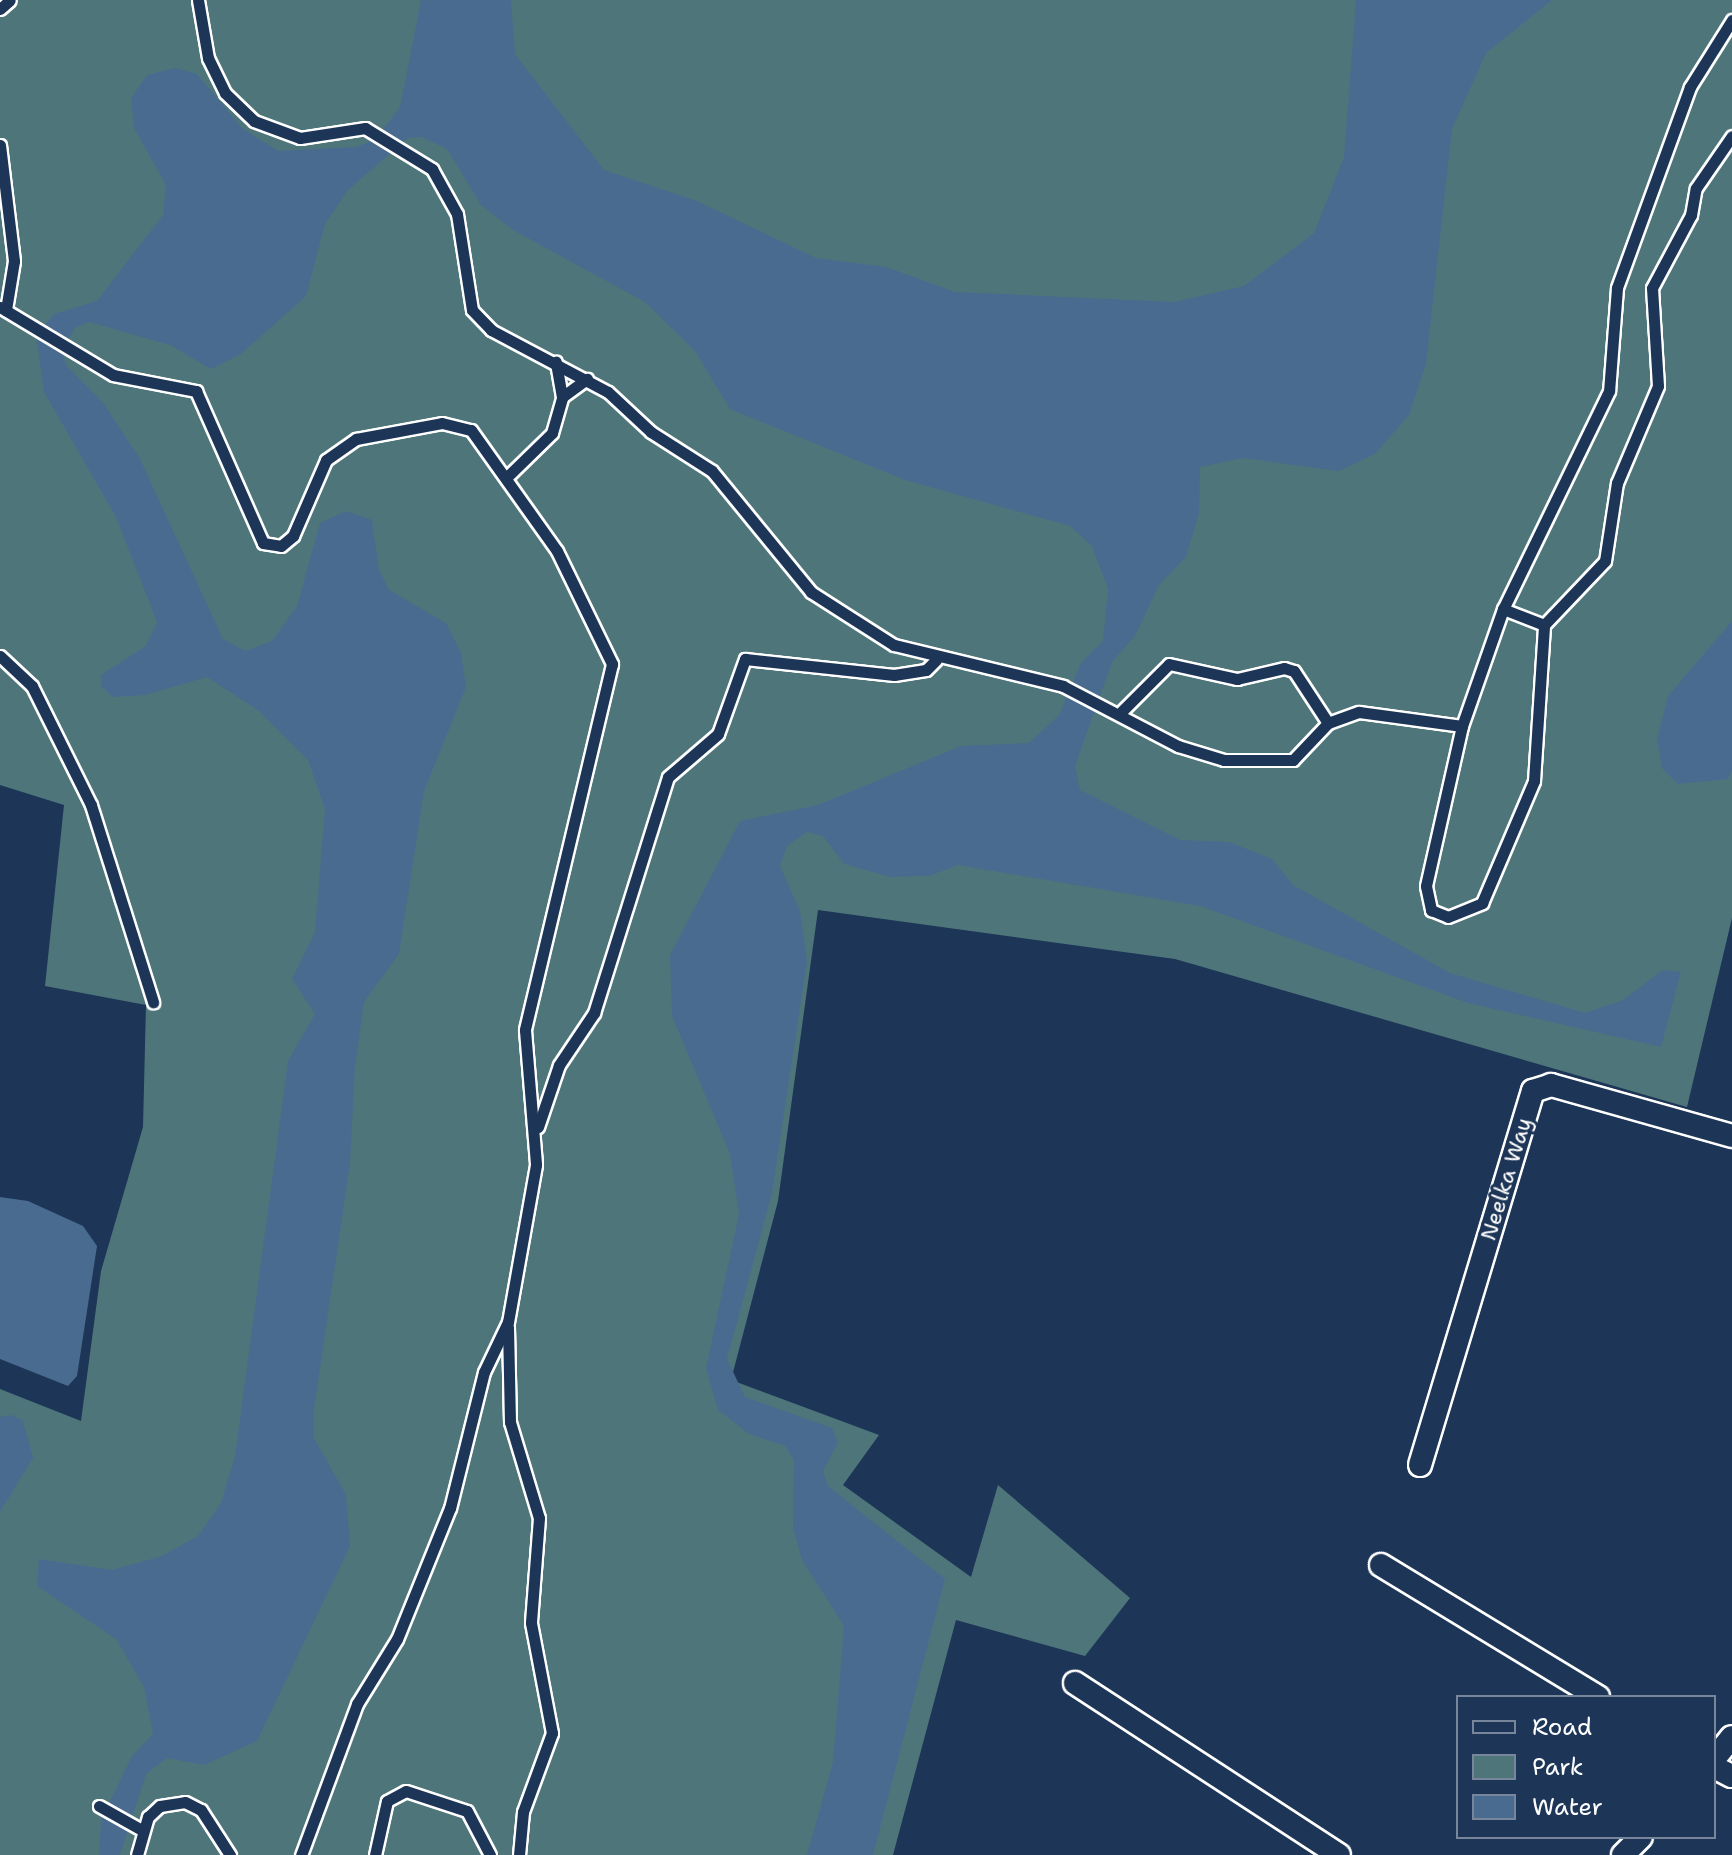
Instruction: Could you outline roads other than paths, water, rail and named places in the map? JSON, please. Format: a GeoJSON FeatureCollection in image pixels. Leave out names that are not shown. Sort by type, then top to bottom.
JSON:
{"type":"FeatureCollection","features":[{"type":"Feature","properties":{"kind":"street","name":"Neelka Way"},"geometry":{"type":"LineString","coordinates":[[1420,1465],[1533,1091],[1551,1085],[1732,1136]]}},
{"type":"Feature","properties":{"kind":"street"},"geometry":{"type":"LineString","coordinates":[[1381,1565],[1595,1695]]}},
{"type":"Feature","properties":{"kind":"street"},"geometry":{"type":"LineString","coordinates":[[1075,1683],[1339,1855]]}},
{"type":"Feature","properties":{"kind":"street"},"geometry":{"type":"LineString","coordinates":[[1716,1757],[1732,1737]]}},
{"type":"Feature","properties":{"kind":"street"},"geometry":{"type":"LineString","coordinates":[[1623,1855],[1639,1839]]}},
{"type":"Feature","properties":{"kind":"lane"},"geometry":{"type":"LineString","coordinates":[[0,9],[10,0]]}},
{"type":"Feature","properties":{"kind":"lane"},"geometry":{"type":"LineString","coordinates":[[198,0],[208,58],[225,93],[254,121],[281,137],[355,127],[406,153],[448,188],[472,310],[516,346],[587,379],[712,471],[811,592],[894,645],[936,660],[1063,686],[1107,703],[1178,746],[1264,765],[1293,760],[1328,723],[1389,712],[1462,726]]}},
{"type":"Feature","properties":{"kind":"lane"},"geometry":{"type":"LineString","coordinates":[[1732,20],[1690,87],[1617,288],[1609,319],[1609,391],[1503,609],[1462,726],[1426,886],[1431,910],[1448,917],[1482,903],[1534,781],[1544,625],[1605,561],[1617,483],[1658,386],[1652,288],[1691,215],[1696,188],[1732,136]]}},
{"type":"Feature","properties":{"kind":"lane"},"geometry":{"type":"LineString","coordinates":[[0,145],[14,261],[3,308],[42,328],[113,375],[196,391],[263,543],[281,546],[293,536],[326,460],[387,430],[442,423],[471,430],[509,475],[557,551],[612,664],[525,1030],[537,1132]]}},
{"type":"Feature","properties":{"kind":"lane"},"geometry":{"type":"LineString","coordinates":[[556,362],[562,397]]}},
{"type":"Feature","properties":{"kind":"lane"},"geometry":{"type":"LineString","coordinates":[[509,475],[539,452],[562,397],[587,379]]}},
{"type":"Feature","properties":{"kind":"lane"},"geometry":{"type":"LineString","coordinates":[[1503,609],[1544,625]]}},
{"type":"Feature","properties":{"kind":"lane"},"geometry":{"type":"LineString","coordinates":[[0,656],[32,686],[91,805],[153,1002]]}},
{"type":"Feature","properties":{"kind":"lane"},"geometry":{"type":"LineString","coordinates":[[301,1855],[357,1704],[397,1639],[450,1508],[484,1372],[508,1322],[523,1263],[537,1132],[559,1065],[594,1013],[668,777],[718,734],[745,659],[894,675],[926,670],[936,660]]}},
{"type":"Feature","properties":{"kind":"lane"},"geometry":{"type":"LineString","coordinates":[[1122,711],[1169,664],[1237,679],[1284,668],[1294,671],[1328,723]]}},
{"type":"Feature","properties":{"kind":"lane"},"geometry":{"type":"LineString","coordinates":[[508,1322],[510,1422],[539,1518],[531,1623],[552,1733],[523,1812],[519,1855]]}},
{"type":"Feature","properties":{"kind":"lane"},"geometry":{"type":"LineString","coordinates":[[375,1855],[387,1801],[406,1791],[467,1811],[490,1855]]}},
{"type":"Feature","properties":{"kind":"lane"},"geometry":{"type":"LineString","coordinates":[[137,1855],[138,1825],[160,1806],[185,1802],[201,1810],[230,1855]]}},
{"type":"Feature","properties":{"kind":"lane"},"geometry":{"type":"LineString","coordinates":[[99,1806],[138,1825]]}},
{"type":"Feature","properties":{"kind":"water"},"geometry":{"type":"Polygon","coordinates":[[[421,0],[511,0],[515,54],[604,170],[697,201],[816,258],[886,267],[955,292],[1175,302],[1244,286],[1314,233],[1344,157],[1356,0],[1552,0],[1486,53],[1452,129],[1426,364],[1409,415],[1375,454],[1339,471],[1243,458],[1200,467],[1199,513],[1186,557],[1159,585],[1135,636],[1112,662],[1075,766],[1080,790],[1180,840],[1229,842],[1272,859],[1293,885],[1450,973],[1585,1013],[1623,1000],[1663,970],[1681,972],[1661,1047],[1468,1003],[1200,906],[958,865],[929,876],[890,877],[844,864],[823,836],[807,832],[787,846],[780,866],[800,911],[807,961],[772,1193],[727,1359],[745,1397],[832,1428],[838,1443],[823,1471],[828,1486],[945,1579],[873,1855],[807,1855],[833,1762],[844,1626],[802,1560],[793,1528],[794,1460],[785,1446],[749,1434],[718,1410],[706,1368],[739,1214],[730,1154],[672,1016],[670,955],[740,821],[818,805],[961,746],[1029,743],[1059,715],[1081,663],[1103,641],[1108,589],[1092,546],[1070,526],[905,480],[730,409],[695,351],[645,302],[513,230],[481,205],[447,149],[422,137],[408,138],[348,190],[325,224],[306,296],[241,354],[211,369],[170,345],[89,322],[75,328],[63,348],[65,364],[104,404],[140,459],[223,639],[245,651],[272,641],[297,606],[320,523],[346,511],[372,520],[379,570],[389,590],[446,623],[461,653],[466,687],[424,791],[399,954],[364,1002],[355,1067],[350,1164],[314,1409],[314,1438],[346,1495],[350,1546],[257,1741],[204,1765],[167,1758],[146,1774],[120,1855],[99,1855],[101,1820],[132,1756],[153,1734],[144,1687],[116,1639],[37,1586],[39,1559],[112,1570],[162,1556],[198,1536],[221,1503],[235,1456],[288,1061],[315,1014],[292,979],[315,932],[325,809],[308,760],[259,711],[207,677],[145,695],[113,697],[101,686],[101,675],[146,646],[157,622],[116,517],[44,392],[36,335],[54,314],[97,301],[163,215],[166,185],[134,128],[131,98],[147,75],[175,68],[197,74],[242,128],[278,151],[356,147],[375,140],[400,107],[421,0]]]}},
{"type":"Feature","properties":{"kind":"water"},"geometry":{"type":"Polygon","coordinates":[[[1732,621],[1732,771],[1728,779],[1678,784],[1662,768],[1657,740],[1668,696],[1732,621]]]}},
{"type":"Feature","properties":{"kind":"water"},"geometry":{"type":"Polygon","coordinates":[[[0,1197],[28,1201],[83,1226],[97,1246],[77,1376],[68,1386],[0,1359],[0,1197]]]}},
{"type":"Feature","properties":{"kind":"water"},"geometry":{"type":"Polygon","coordinates":[[[12,1415],[23,1421],[33,1458],[0,1512],[0,1417],[12,1415]]]}}]}
